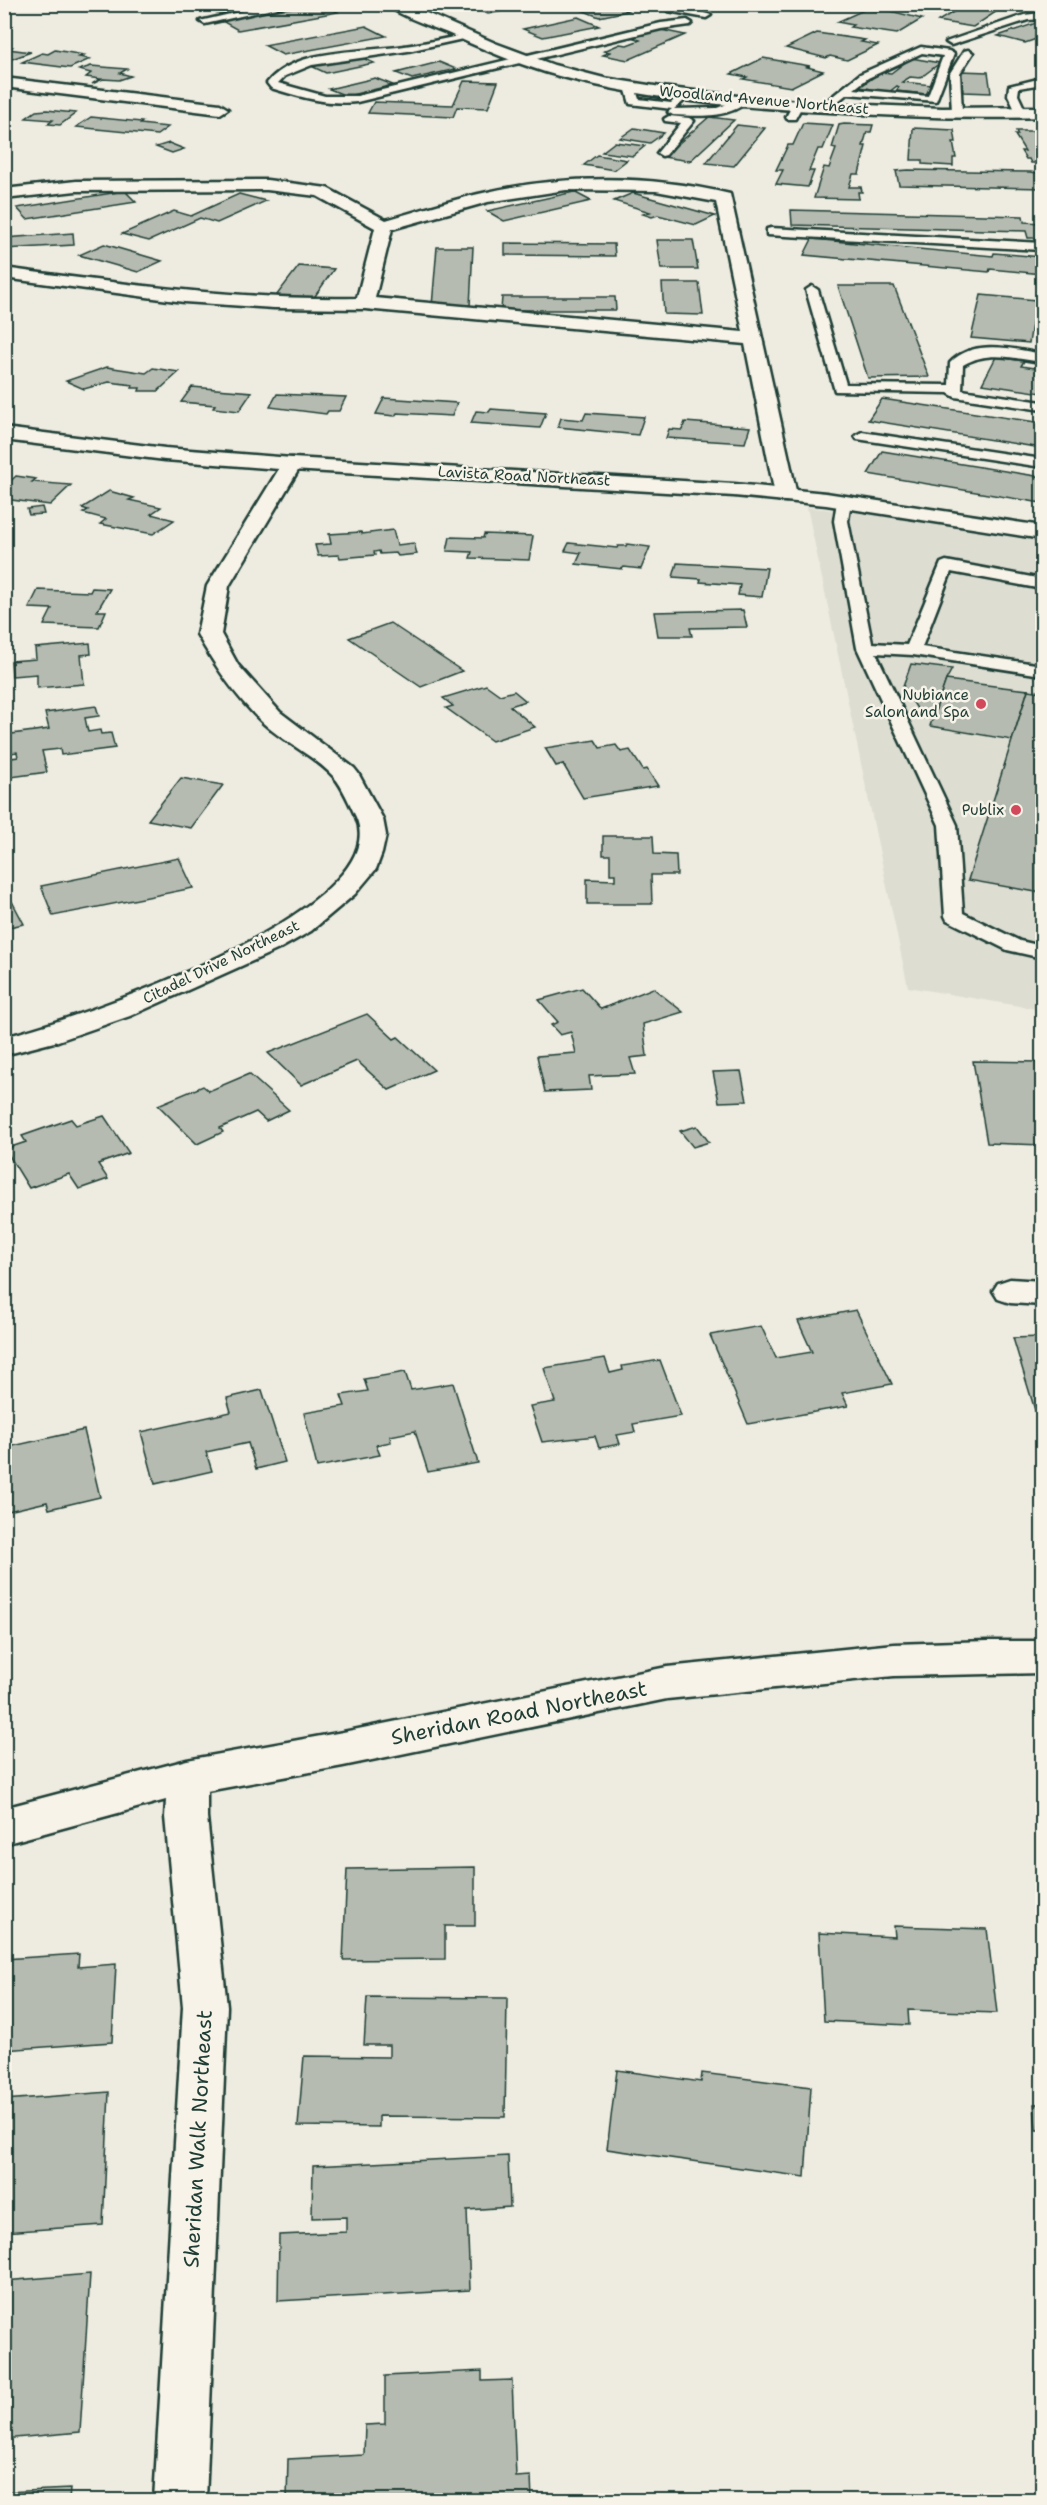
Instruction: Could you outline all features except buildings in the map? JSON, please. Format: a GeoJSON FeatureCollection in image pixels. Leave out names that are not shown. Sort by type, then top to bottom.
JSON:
{"type":"FeatureCollection","features":[{"type":"Feature","properties":{"kind":"street","name":"Woodland Avenue Northeast"},"geometry":{"type":"LineString","coordinates":[[393,4],[504,52],[550,68],[630,87],[663,92],[687,90],[794,111],[822,108],[897,116],[957,112],[1042,112]]}},
{"type":"Feature","properties":{"kind":"street"},"geometry":{"type":"LineString","coordinates":[[4,82],[220,109]]}},
{"type":"Feature","properties":{"kind":"street"},"geometry":{"type":"LineString","coordinates":[[4,194],[76,186],[267,185],[321,192],[384,226],[486,197],[566,185],[656,186],[724,198],[786,495]]}},
{"type":"Feature","properties":{"kind":"street"},"geometry":{"type":"LineString","coordinates":[[365,303],[384,226]]}},
{"type":"Feature","properties":{"kind":"street"},"geometry":{"type":"LineString","coordinates":[[4,273],[146,293],[305,305],[365,303],[754,339]]}},
{"type":"Feature","properties":{"kind":"street","name":"Lavista Road Northeast"},"geometry":{"type":"LineString","coordinates":[[4,434],[165,454],[292,464],[625,482],[786,495],[844,501],[1042,533]]}},
{"type":"Feature","properties":{"kind":"street","name":"Citadel Drive Northeast"},"geometry":{"type":"LineString","coordinates":[[4,1046],[48,1035],[120,1010],[269,943],[301,925],[345,888],[363,869],[373,835],[370,819],[345,773],[263,708],[228,668],[209,634],[218,586],[292,464]]}},
{"type":"Feature","properties":{"kind":"street"},"geometry":{"type":"LineString","coordinates":[[1010,1292],[1042,1293]]}},
{"type":"Feature","properties":{"kind":"street","name":"Sheridan Road Northeast"},"geometry":{"type":"LineString","coordinates":[[4,1826],[187,1777],[343,1749],[667,1683],[894,1660],[1042,1658]]}},
{"type":"Feature","properties":{"kind":"street","name":"Sheridan Walk Northeast"},"geometry":{"type":"LineString","coordinates":[[180,2500],[205,2007],[186,1817],[187,1777]]}},
{"type":"Feature","properties":{"kind":"lane"},"geometry":{"type":"LineString","coordinates":[[205,21],[291,4]]}},
{"type":"Feature","properties":{"kind":"lane"},"geometry":{"type":"LineString","coordinates":[[665,4],[670,9],[706,15]]}},
{"type":"Feature","properties":{"kind":"lane"},"geometry":{"type":"LineString","coordinates":[[951,42],[1027,17],[1042,16]]}},
{"type":"Feature","properties":{"kind":"lane"},"geometry":{"type":"LineString","coordinates":[[467,37],[389,51],[338,55],[282,73],[272,82],[274,86],[313,98],[344,101],[661,26],[687,23]]}},
{"type":"Feature","properties":{"kind":"lane"},"geometry":{"type":"LineString","coordinates":[[504,52],[585,35],[610,27]]}},
{"type":"Feature","properties":{"kind":"lane"},"geometry":{"type":"LineString","coordinates":[[425,33],[447,28]]}},
{"type":"Feature","properties":{"kind":"lane"},"geometry":{"type":"LineString","coordinates":[[291,58],[380,41]]}},
{"type":"Feature","properties":{"kind":"lane"},"geometry":{"type":"LineString","coordinates":[[822,108],[864,76],[921,50],[949,54],[932,99],[844,92]]}},
{"type":"Feature","properties":{"kind":"lane"},"geometry":{"type":"LineString","coordinates":[[957,112],[955,73],[968,53]]}},
{"type":"Feature","properties":{"kind":"lane"},"geometry":{"type":"LineString","coordinates":[[1021,112],[1013,95],[1014,86],[1042,81]]}},
{"type":"Feature","properties":{"kind":"lane"},"geometry":{"type":"LineString","coordinates":[[630,87],[634,102],[671,112],[712,114],[728,110],[743,101]]}},
{"type":"Feature","properties":{"kind":"lane"},"geometry":{"type":"LineString","coordinates":[[657,127],[687,90]]}},
{"type":"Feature","properties":{"kind":"lane"},"geometry":{"type":"LineString","coordinates":[[662,153],[689,122],[671,112]]}},
{"type":"Feature","properties":{"kind":"lane"},"geometry":{"type":"LineString","coordinates":[[771,232],[1042,247]]}},
{"type":"Feature","properties":{"kind":"lane"},"geometry":{"type":"LineString","coordinates":[[812,290],[840,388],[955,389]]}},
{"type":"Feature","properties":{"kind":"lane"},"geometry":{"type":"LineString","coordinates":[[1042,358],[983,350],[968,354],[957,363],[955,389],[955,393],[1042,406]]}},
{"type":"Feature","properties":{"kind":"lane"},"geometry":{"type":"LineString","coordinates":[[862,436],[1042,463]]}},
{"type":"Feature","properties":{"kind":"lane"},"geometry":{"type":"LineString","coordinates":[[844,501],[841,521],[865,648],[948,825],[954,916],[1014,946],[1042,952]]}},
{"type":"Feature","properties":{"kind":"lane"},"geometry":{"type":"LineString","coordinates":[[913,650],[946,566],[1042,584]]}},
{"type":"Feature","properties":{"kind":"lane"},"geometry":{"type":"LineString","coordinates":[[865,648],[913,650],[1042,670]]}},
{"type":"Feature","properties":{"kind":"shaded area"},"geometry":{"type":"Polygon","coordinates":[[[807,507],[1016,531],[1042,537],[1042,1010],[908,987],[807,507]]]}},
{"type":"Feature","properties":{"kind":"place","name":"Nubiance Salon and Spa"},"geometry":{"type":"Point","coordinates":[981,704]}},
{"type":"Feature","properties":{"kind":"place","name":"Publix"},"geometry":{"type":"Point","coordinates":[1016,810]}}]}
